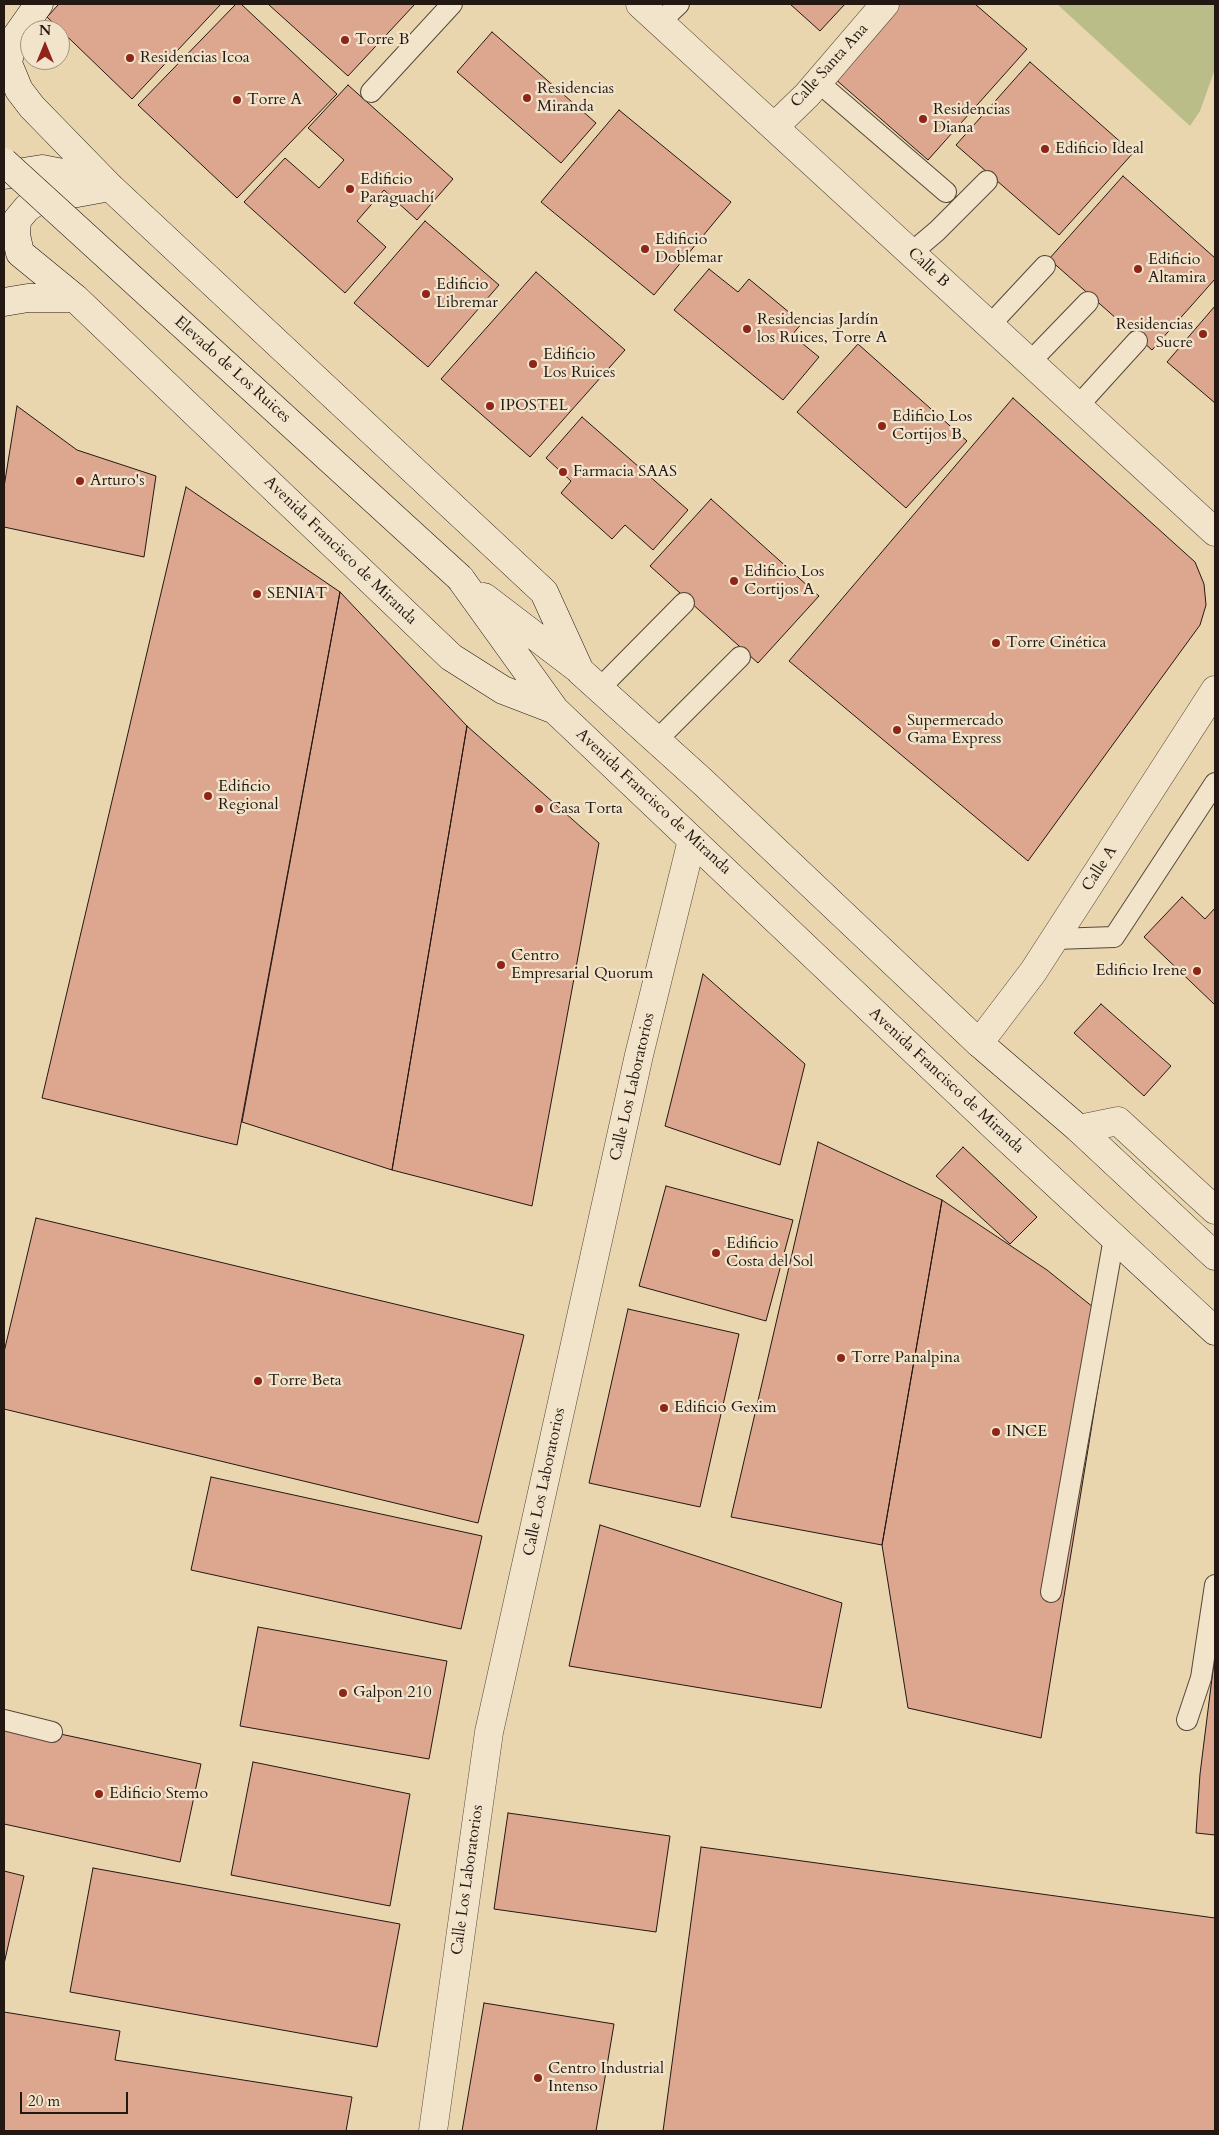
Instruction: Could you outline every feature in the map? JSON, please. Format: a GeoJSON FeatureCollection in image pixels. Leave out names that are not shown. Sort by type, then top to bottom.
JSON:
{"type":"FeatureCollection","features":[{"type":"Feature","properties":{"kind":"main road","name":"Calle Santa Ana"},"geometry":{"type":"LineString","coordinates":[[774,127],[818,82],[885,4]]}},
{"type":"Feature","properties":{"kind":"main road","name":"Calle B"},"geometry":{"type":"LineString","coordinates":[[660,10],[774,127],[1215,532]]}},
{"type":"Feature","properties":{"kind":"main road"},"geometry":{"type":"LineString","coordinates":[[24,13],[5,67],[32,107],[110,186],[544,592],[590,680],[657,740],[979,1043],[1079,1129],[1215,1256]]}},
{"type":"Feature","properties":{"kind":"main road","name":"Elevado de Los Ruices"},"geometry":{"type":"LineString","coordinates":[[4,162],[460,578],[590,680]]}},
{"type":"Feature","properties":{"kind":"main road"},"geometry":{"type":"LineString","coordinates":[[4,176],[42,169],[73,175],[110,186]]}},
{"type":"Feature","properties":{"kind":"main road","name":"Avenida Francisco de Miranda"},"geometry":{"type":"LineString","coordinates":[[110,186],[39,200],[17,220],[16,235],[20,253],[74,298],[451,657],[504,690],[555,710],[1215,1331]]}},
{"type":"Feature","properties":{"kind":"main road"},"geometry":{"type":"LineString","coordinates":[[4,302],[28,298],[74,298]]}},
{"type":"Feature","properties":{"kind":"main road","name":"Elevado de Los Ruices"},"geometry":{"type":"LineString","coordinates":[[460,578],[555,710]]}},
{"type":"Feature","properties":{"kind":"main road","name":"Calle A"},"geometry":{"type":"LineString","coordinates":[[979,1043],[1055,939],[1215,690]]}},
{"type":"Feature","properties":{"kind":"main road","name":"Calle Los Laboratorios"},"geometry":{"type":"LineString","coordinates":[[433,2131],[489,1732],[639,1054],[692,840]]}},
{"type":"Feature","properties":{"kind":"main road"},"geometry":{"type":"LineString","coordinates":[[1079,1129],[1118,1121],[1215,1210]]}},
{"type":"Feature","properties":{"kind":"lane"},"geometry":{"type":"LineString","coordinates":[[371,92],[452,4]]}},
{"type":"Feature","properties":{"kind":"lane"},"geometry":{"type":"LineString","coordinates":[[818,82],[946,192]]}},
{"type":"Feature","properties":{"kind":"lane"},"geometry":{"type":"LineString","coordinates":[[911,253],[937,231],[987,181]]}},
{"type":"Feature","properties":{"kind":"lane"},"geometry":{"type":"LineString","coordinates":[[990,326],[1045,266]]}},
{"type":"Feature","properties":{"kind":"lane"},"geometry":{"type":"LineString","coordinates":[[1030,362],[1088,302]]}},
{"type":"Feature","properties":{"kind":"lane"},"geometry":{"type":"LineString","coordinates":[[1078,406],[1137,341]]}},
{"type":"Feature","properties":{"kind":"lane"},"geometry":{"type":"LineString","coordinates":[[590,680],[684,603]]}},
{"type":"Feature","properties":{"kind":"lane"},"geometry":{"type":"LineString","coordinates":[[657,740],[740,657]]}},
{"type":"Feature","properties":{"kind":"lane"},"geometry":{"type":"LineString","coordinates":[[1055,939],[1114,938],[1215,783]]}},
{"type":"Feature","properties":{"kind":"lane"},"geometry":{"type":"LineString","coordinates":[[1051,1592],[1114,1238]]}},
{"type":"Feature","properties":{"kind":"lane"},"geometry":{"type":"LineString","coordinates":[[1187,1720],[1201,1678],[1215,1585]]}},
{"type":"Feature","properties":{"kind":"lane"},"geometry":{"type":"LineString","coordinates":[[4,1720],[52,1732]]}},
{"type":"Feature","properties":{"kind":"green space"},"geometry":{"type":"Polygon","coordinates":[[[1057,4],[1215,4],[1215,69],[1200,111],[1190,126],[1057,4]]]}},
{"type":"Feature","properties":{"kind":"building","name":"Residencias Icoa"},"geometry":{"type":"Polygon","coordinates":[[[59,4],[221,4],[132,99],[70,39],[70,20],[50,20],[47,17],[59,4]]]}},
{"type":"Feature","properties":{"kind":"building","name":"Torre A"},"geometry":{"type":"Polygon","coordinates":[[[236,4],[241,4],[337,94],[237,198],[138,105],[236,4]]]}},
{"type":"Feature","properties":{"kind":"building","name":"Torre B"},"geometry":{"type":"Polygon","coordinates":[[[268,4],[415,4],[348,76],[268,4]]]}},
{"type":"Feature","properties":{"kind":"building"},"geometry":{"type":"Polygon","coordinates":[[[790,4],[845,4],[820,31],[790,4]]]}},
{"type":"Feature","properties":{"kind":"building","name":"Residencias Diana"},"geometry":{"type":"Polygon","coordinates":[[[900,4],[975,4],[1027,49],[928,160],[834,78],[900,4]]]}},
{"type":"Feature","properties":{"kind":"building","name":"Residencias Miranda"},"geometry":{"type":"Polygon","coordinates":[[[492,32],[596,123],[561,163],[457,72],[492,32]]]}},
{"type":"Feature","properties":{"kind":"building","name":"Edificio Ideal"},"geometry":{"type":"Polygon","coordinates":[[[1030,62],[1133,153],[1059,235],[956,145],[1030,62]]]}},
{"type":"Feature","properties":{"kind":"building","name":"Edificio Paraguachí"},"geometry":{"type":"Polygon","coordinates":[[[348,85],[453,179],[417,220],[384,190],[357,221],[386,247],[345,293],[244,202],[285,158],[319,188],[344,160],[308,128],[348,85]]]}},
{"type":"Feature","properties":{"kind":"building","name":"Edificio Doblemar"},"geometry":{"type":"Polygon","coordinates":[[[619,110],[731,202],[654,295],[541,202],[619,110]]]}},
{"type":"Feature","properties":{"kind":"building","name":"Edificio Altamira"},"geometry":{"type":"Polygon","coordinates":[[[1123,176],[1215,258],[1215,279],[1152,350],[1049,259],[1123,176]]]}},
{"type":"Feature","properties":{"kind":"building","name":"Edificio Libremar"},"geometry":{"type":"Polygon","coordinates":[[[425,221],[499,285],[428,367],[354,303],[425,221]]]}},
{"type":"Feature","properties":{"kind":"building","name":"Residencias Jardín los Ruices, Torre A"},"geometry":{"type":"Polygon","coordinates":[[[709,269],[738,292],[749,279],[802,323],[792,335],[819,357],[783,400],[674,310],[709,269]]]}},
{"type":"Feature","properties":{"kind":"building","name":"Edificio Los Ruices"},"geometry":{"type":"Polygon","coordinates":[[[536,272],[625,350],[530,457],[441,379],[536,272]]]}},
{"type":"Feature","properties":{"kind":"building","name":"Residencias Sucre"},"geometry":{"type":"Polygon","coordinates":[[[1215,306],[1215,403],[1167,362],[1215,306]]]}},
{"type":"Feature","properties":{"kind":"building","name":"Edificio Los Cortijos B"},"geometry":{"type":"Polygon","coordinates":[[[858,344],[967,441],[906,508],[797,412],[858,344]]]}},
{"type":"Feature","properties":{"kind":"building","name":"Torre Cinética"},"geometry":{"type":"Polygon","coordinates":[[[1013,398],[1195,562],[1204,584],[1206,605],[1200,625],[1028,861],[789,661],[1013,398]]]}},
{"type":"Feature","properties":{"kind":"building","name":"Arturo's"},"geometry":{"type":"Polygon","coordinates":[[[17,406],[77,450],[156,476],[144,557],[4,527],[4,487],[17,406]]]}},
{"type":"Feature","properties":{"kind":"building"},"geometry":{"type":"Polygon","coordinates":[[[582,417],[688,510],[653,550],[625,525],[612,539],[561,493],[571,481],[546,458],[582,417]]]}},
{"type":"Feature","properties":{"kind":"building","name":"Edificio Regional"},"geometry":{"type":"Polygon","coordinates":[[[186,487],[340,592],[237,1145],[42,1098],[186,487]]]}},
{"type":"Feature","properties":{"kind":"building","name":"Edificio Los Cortijos A"},"geometry":{"type":"Polygon","coordinates":[[[711,499],[819,596],[758,663],[650,566],[711,499]]]}},
{"type":"Feature","properties":{"kind":"building"},"geometry":{"type":"Polygon","coordinates":[[[340,592],[467,726],[392,1170],[242,1122],[340,592]]]}},
{"type":"Feature","properties":{"kind":"building","name":"Centro Empresarial Quorum"},"geometry":{"type":"Polygon","coordinates":[[[467,726],[599,843],[532,1206],[392,1170],[467,726]]]}},
{"type":"Feature","properties":{"kind":"building","name":"Edificio Irene"},"geometry":{"type":"Polygon","coordinates":[[[1182,897],[1205,919],[1215,908],[1215,1005],[1144,937],[1182,897]]]}},
{"type":"Feature","properties":{"kind":"building"},"geometry":{"type":"Polygon","coordinates":[[[703,974],[805,1064],[780,1165],[665,1126],[703,974]]]}},
{"type":"Feature","properties":{"kind":"building"},"geometry":{"type":"Polygon","coordinates":[[[1101,1004],[1171,1066],[1144,1096],[1074,1033],[1101,1004]]]}},
{"type":"Feature","properties":{"kind":"building","name":"Torre Panalpina"},"geometry":{"type":"Polygon","coordinates":[[[818,1142],[942,1200],[882,1545],[731,1517],[818,1142]]]}},
{"type":"Feature","properties":{"kind":"building"},"geometry":{"type":"Polygon","coordinates":[[[963,1147],[1037,1217],[1010,1244],[936,1176],[963,1147]]]}},
{"type":"Feature","properties":{"kind":"building","name":"Edificio Costa del Sol"},"geometry":{"type":"Polygon","coordinates":[[[666,1186],[793,1220],[766,1321],[639,1286],[666,1186]]]}},
{"type":"Feature","properties":{"kind":"building","name":"INCE"},"geometry":{"type":"Polygon","coordinates":[[[942,1200],[1047,1270],[1109,1320],[1041,1738],[908,1708],[882,1545],[942,1200]]]}},
{"type":"Feature","properties":{"kind":"building","name":"Torre Beta"},"geometry":{"type":"Polygon","coordinates":[[[36,1218],[524,1335],[478,1523],[4,1409],[4,1352],[36,1218]]]}},
{"type":"Feature","properties":{"kind":"building","name":"Edificio Gexim"},"geometry":{"type":"Polygon","coordinates":[[[628,1309],[739,1334],[700,1507],[589,1483],[628,1309]]]}},
{"type":"Feature","properties":{"kind":"building"},"geometry":{"type":"Polygon","coordinates":[[[211,1477],[482,1536],[461,1629],[191,1570],[211,1477]]]}},
{"type":"Feature","properties":{"kind":"building"},"geometry":{"type":"Polygon","coordinates":[[[600,1525],[842,1603],[821,1708],[569,1666],[600,1525]]]}},
{"type":"Feature","properties":{"kind":"building","name":"Galpon 210"},"geometry":{"type":"Polygon","coordinates":[[[258,1627],[447,1661],[429,1759],[240,1726],[258,1627]]]}},
{"type":"Feature","properties":{"kind":"building"},"geometry":{"type":"Polygon","coordinates":[[[1215,1654],[1215,1835],[1196,1833],[1200,1774],[1215,1654]]]}},
{"type":"Feature","properties":{"kind":"building","name":"Edificio Stemo"},"geometry":{"type":"Polygon","coordinates":[[[4,1722],[201,1764],[180,1862],[4,1824],[4,1722]]]}},
{"type":"Feature","properties":{"kind":"building"},"geometry":{"type":"Polygon","coordinates":[[[253,1762],[410,1794],[390,1906],[231,1875],[253,1762]]]}},
{"type":"Feature","properties":{"kind":"building"},"geometry":{"type":"Polygon","coordinates":[[[508,1813],[670,1836],[656,1932],[494,1909],[508,1813]]]}},
{"type":"Feature","properties":{"kind":"building"},"geometry":{"type":"Polygon","coordinates":[[[701,1847],[1215,1918],[1215,2131],[663,2131],[701,1847]]]}},
{"type":"Feature","properties":{"kind":"building"},"geometry":{"type":"Polygon","coordinates":[[[93,1868],[400,1924],[377,2047],[70,1992],[93,1868]]]}},
{"type":"Feature","properties":{"kind":"building"},"geometry":{"type":"Polygon","coordinates":[[[4,1871],[24,1876],[4,1964],[4,1871]]]}},
{"type":"Feature","properties":{"kind":"building","name":"Centro Industrial Intenso"},"geometry":{"type":"Polygon","coordinates":[[[484,2003],[614,2024],[596,2131],[462,2131],[484,2003]]]}},
{"type":"Feature","properties":{"kind":"building"},"geometry":{"type":"Polygon","coordinates":[[[4,2012],[120,2031],[115,2060],[352,2097],[346,2131],[4,2131],[4,2012]]]}},
{"type":"Feature","properties":{"kind":"place","name":"Torre B"},"geometry":{"type":"Point","coordinates":[345,40]}},
{"type":"Feature","properties":{"kind":"place","name":"Residencias Icoa"},"geometry":{"type":"Point","coordinates":[130,58]}},
{"type":"Feature","properties":{"kind":"place","name":"Residencias Miranda"},"geometry":{"type":"Point","coordinates":[527,98]}},
{"type":"Feature","properties":{"kind":"place","name":"Torre A"},"geometry":{"type":"Point","coordinates":[237,100]}},
{"type":"Feature","properties":{"kind":"place","name":"Residencias Diana"},"geometry":{"type":"Point","coordinates":[923,119]}},
{"type":"Feature","properties":{"kind":"place","name":"Edificio Ideal"},"geometry":{"type":"Point","coordinates":[1045,149]}},
{"type":"Feature","properties":{"kind":"place","name":"Edificio Paraguachí"},"geometry":{"type":"Point","coordinates":[350,189]}},
{"type":"Feature","properties":{"kind":"place","name":"Edificio Doblemar"},"geometry":{"type":"Point","coordinates":[645,249]}},
{"type":"Feature","properties":{"kind":"place","name":"Edificio Altamira"},"geometry":{"type":"Point","coordinates":[1138,269]}},
{"type":"Feature","properties":{"kind":"place","name":"Edificio Libremar"},"geometry":{"type":"Point","coordinates":[426,294]}},
{"type":"Feature","properties":{"kind":"place","name":"Residencias Jardín los Ruices, Torre A"},"geometry":{"type":"Point","coordinates":[747,329]}},
{"type":"Feature","properties":{"kind":"place","name":"Residencias Sucre"},"geometry":{"type":"Point","coordinates":[1203,334]}},
{"type":"Feature","properties":{"kind":"place","name":"Edificio Los Ruices"},"geometry":{"type":"Point","coordinates":[533,364]}},
{"type":"Feature","properties":{"kind":"place","name":"IPOSTEL"},"geometry":{"type":"Point","coordinates":[490,406]}},
{"type":"Feature","properties":{"kind":"place","name":"Edificio Los Cortijos B"},"geometry":{"type":"Point","coordinates":[882,426]}},
{"type":"Feature","properties":{"kind":"place","name":"Farmacia SAAS"},"geometry":{"type":"Point","coordinates":[563,472]}},
{"type":"Feature","properties":{"kind":"place","name":"Arturo's"},"geometry":{"type":"Point","coordinates":[80,481]}},
{"type":"Feature","properties":{"kind":"place","name":"Edificio Los Cortijos A"},"geometry":{"type":"Point","coordinates":[734,581]}},
{"type":"Feature","properties":{"kind":"place","name":"SENIAT"},"geometry":{"type":"Point","coordinates":[257,594]}},
{"type":"Feature","properties":{"kind":"place","name":"Torre Cinética"},"geometry":{"type":"Point","coordinates":[996,643]}},
{"type":"Feature","properties":{"kind":"place","name":"Supermercado Gama Express"},"geometry":{"type":"Point","coordinates":[897,730]}},
{"type":"Feature","properties":{"kind":"place","name":"Edificio Regional"},"geometry":{"type":"Point","coordinates":[208,796]}},
{"type":"Feature","properties":{"kind":"place","name":"Casa Torta"},"geometry":{"type":"Point","coordinates":[539,809]}},
{"type":"Feature","properties":{"kind":"place","name":"Centro Empresarial Quorum"},"geometry":{"type":"Point","coordinates":[501,965]}},
{"type":"Feature","properties":{"kind":"place","name":"Edificio Irene"},"geometry":{"type":"Point","coordinates":[1197,971]}},
{"type":"Feature","properties":{"kind":"place","name":"Edificio Costa del Sol"},"geometry":{"type":"Point","coordinates":[716,1253]}},
{"type":"Feature","properties":{"kind":"place","name":"Torre Panalpina"},"geometry":{"type":"Point","coordinates":[841,1358]}},
{"type":"Feature","properties":{"kind":"place","name":"Torre Beta"},"geometry":{"type":"Point","coordinates":[258,1381]}},
{"type":"Feature","properties":{"kind":"place","name":"Edificio Gexim"},"geometry":{"type":"Point","coordinates":[664,1408]}},
{"type":"Feature","properties":{"kind":"place","name":"INCE"},"geometry":{"type":"Point","coordinates":[996,1432]}},
{"type":"Feature","properties":{"kind":"place","name":"Galpon 210"},"geometry":{"type":"Point","coordinates":[343,1693]}},
{"type":"Feature","properties":{"kind":"place","name":"Edificio Stemo"},"geometry":{"type":"Point","coordinates":[99,1794]}},
{"type":"Feature","properties":{"kind":"place","name":"Centro Industrial Intenso"},"geometry":{"type":"Point","coordinates":[538,2078]}}]}
